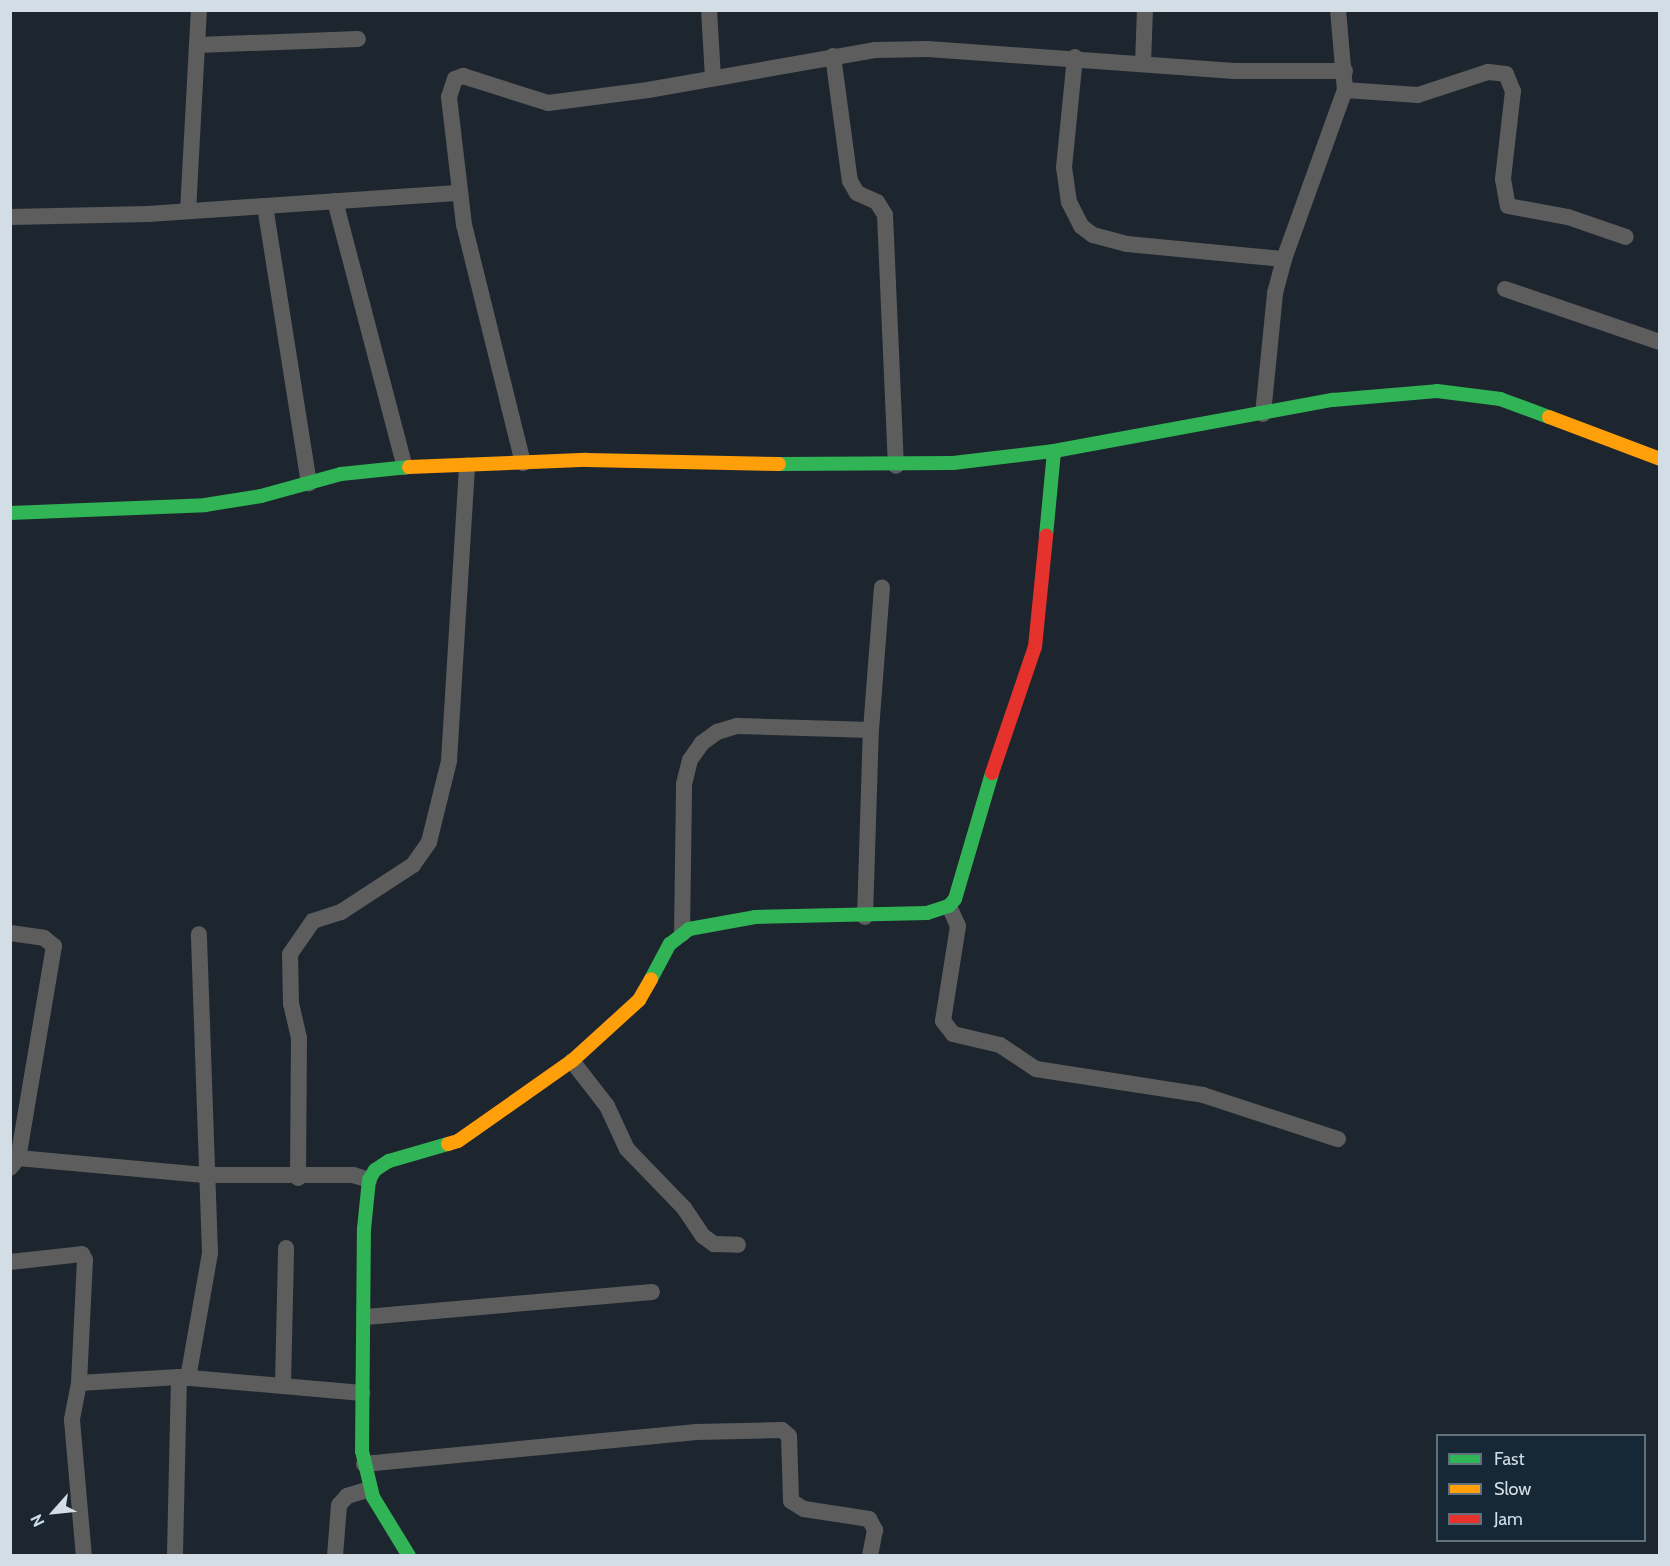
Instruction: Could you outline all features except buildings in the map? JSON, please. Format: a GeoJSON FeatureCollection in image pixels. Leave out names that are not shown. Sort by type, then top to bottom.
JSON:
{"type":"FeatureCollection","features":[{"type":"Feature","properties":{"kind":"street"},"geometry":{"type":"LineString","coordinates":[[188,211],[199,10]]}},
{"type":"Feature","properties":{"kind":"street"},"geometry":{"type":"LineString","coordinates":[[709,10],[713,77]]}},
{"type":"Feature","properties":{"kind":"street"},"geometry":{"type":"LineString","coordinates":[[1143,64],[1145,10]]}},
{"type":"Feature","properties":{"kind":"street"},"geometry":{"type":"LineString","coordinates":[[1263,414],[1275,293],[1284,259],[1345,90],[1338,10]]}},
{"type":"Feature","properties":{"kind":"street"},"geometry":{"type":"LineString","coordinates":[[197,45],[358,39]]}},
{"type":"Feature","properties":{"kind":"street"},"geometry":{"type":"LineString","coordinates":[[523,464],[464,225],[449,96],[455,79],[463,76],[548,103],[874,50],[928,49],[1075,57],[1234,70],[1345,71]]}},
{"type":"Feature","properties":{"kind":"street"},"geometry":{"type":"LineString","coordinates":[[833,56],[850,181],[857,193],[877,202],[885,215],[896,466]]}},
{"type":"Feature","properties":{"kind":"street"},"geometry":{"type":"LineString","coordinates":[[1075,57],[1064,167],[1069,202],[1081,226],[1093,235],[1126,244],[1284,259]]}},
{"type":"Feature","properties":{"kind":"street"},"geometry":{"type":"LineString","coordinates":[[1345,90],[1418,95],[1488,72],[1506,74],[1513,91],[1503,179],[1508,206],[1568,217],[1626,237]]}},
{"type":"Feature","properties":{"kind":"street"},"geometry":{"type":"LineString","coordinates":[[10,217],[188,211],[460,193]]}},
{"type":"Feature","properties":{"kind":"street"},"geometry":{"type":"LineString","coordinates":[[335,201],[405,467]]}},
{"type":"Feature","properties":{"kind":"street"},"geometry":{"type":"LineString","coordinates":[[265,206],[309,484]]}},
{"type":"Feature","properties":{"kind":"street"},"geometry":{"type":"LineString","coordinates":[[1505,289],[1659,342]]}},
{"type":"Feature","properties":{"kind":"street"},"geometry":{"type":"LineString","coordinates":[[10,513],[106,512],[205,505],[309,484],[341,474],[405,467],[587,460],[896,466],[1054,451],[1333,400],[1437,391],[1500,399],[1659,459]]}},
{"type":"Feature","properties":{"kind":"street"},"geometry":{"type":"LineString","coordinates":[[409,1556],[370,1490],[364,1464],[362,1393],[366,1317],[364,1229],[369,1180],[375,1170],[389,1161],[458,1141],[572,1060],[639,1000],[670,944],[682,934],[707,925],[755,917],[865,917],[927,913],[949,906],[960,889],[1004,734],[1035,647],[1054,451]]}},
{"type":"Feature","properties":{"kind":"street"},"geometry":{"type":"LineString","coordinates":[[298,1178],[299,1038],[291,1004],[290,954],[313,921],[341,912],[413,865],[429,842],[449,761],[467,466]]}},
{"type":"Feature","properties":{"kind":"street"},"geometry":{"type":"LineString","coordinates":[[865,917],[871,730],[882,587]]}},
{"type":"Feature","properties":{"kind":"street"},"geometry":{"type":"LineString","coordinates":[[682,934],[684,784],[690,760],[702,743],[717,732],[737,726],[871,730]]}},
{"type":"Feature","properties":{"kind":"street"},"geometry":{"type":"LineString","coordinates":[[949,906],[958,926],[943,1021],[953,1035],[1000,1045],[1036,1069],[1203,1095],[1338,1139]]}},
{"type":"Feature","properties":{"kind":"street"},"geometry":{"type":"LineString","coordinates":[[10,933],[44,938],[54,946],[14,1163],[204,1175],[298,1178],[353,1175],[369,1180]]}},
{"type":"Feature","properties":{"kind":"street"},"geometry":{"type":"LineString","coordinates":[[175,1556],[184,1377],[210,1253],[204,1175],[199,934]]}},
{"type":"Feature","properties":{"kind":"street"},"geometry":{"type":"LineString","coordinates":[[572,1060],[607,1106],[627,1149],[684,1208],[703,1236],[714,1244],[738,1245]]}},
{"type":"Feature","properties":{"kind":"street"},"geometry":{"type":"LineString","coordinates":[[283,1385],[286,1248]]}},
{"type":"Feature","properties":{"kind":"street"},"geometry":{"type":"LineString","coordinates":[[10,1262],[82,1254],[85,1260],[79,1383],[72,1420],[84,1556]]}},
{"type":"Feature","properties":{"kind":"street"},"geometry":{"type":"LineString","coordinates":[[366,1317],[652,1292]]}},
{"type":"Feature","properties":{"kind":"street"},"geometry":{"type":"LineString","coordinates":[[79,1383],[184,1377],[362,1393]]}},
{"type":"Feature","properties":{"kind":"street"},"geometry":{"type":"LineString","coordinates":[[364,1464],[696,1432],[782,1430],[789,1436],[792,1501],[804,1509],[869,1518],[875,1530],[870,1556]]}},
{"type":"Feature","properties":{"kind":"street"},"geometry":{"type":"LineString","coordinates":[[335,1556],[339,1505],[347,1496],[370,1490]]}},
{"type":"Feature","properties":{"kind":"traffic: fast"},"geometry":{"type":"LineString","coordinates":[[779,464],[953,463],[1054,451],[1333,400],[1437,391],[1500,399],[1549,417]]}},
{"type":"Feature","properties":{"kind":"traffic: fast"},"geometry":{"type":"LineString","coordinates":[[1046,536],[1054,451]]}},
{"type":"Feature","properties":{"kind":"traffic: fast"},"geometry":{"type":"LineString","coordinates":[[10,513],[205,505],[261,496],[341,474],[409,467]]}},
{"type":"Feature","properties":{"kind":"traffic: fast"},"geometry":{"type":"LineString","coordinates":[[651,979],[670,944],[689,929],[755,917],[927,913],[949,906],[955,899],[992,773]]}},
{"type":"Feature","properties":{"kind":"traffic: fast"},"geometry":{"type":"LineString","coordinates":[[409,1556],[373,1497],[362,1451],[364,1229],[369,1180],[375,1170],[389,1161],[448,1144]]}},
{"type":"Feature","properties":{"kind":"traffic: slow"},"geometry":{"type":"LineString","coordinates":[[1549,417],[1660,459]]}},
{"type":"Feature","properties":{"kind":"traffic: slow"},"geometry":{"type":"LineString","coordinates":[[409,467],[587,460],[779,464]]}},
{"type":"Feature","properties":{"kind":"traffic: slow"},"geometry":{"type":"LineString","coordinates":[[448,1144],[458,1141],[572,1061],[639,1000],[651,979]]}},
{"type":"Feature","properties":{"kind":"traffic: jam"},"geometry":{"type":"LineString","coordinates":[[992,773],[1035,647],[1046,536]]}}]}
